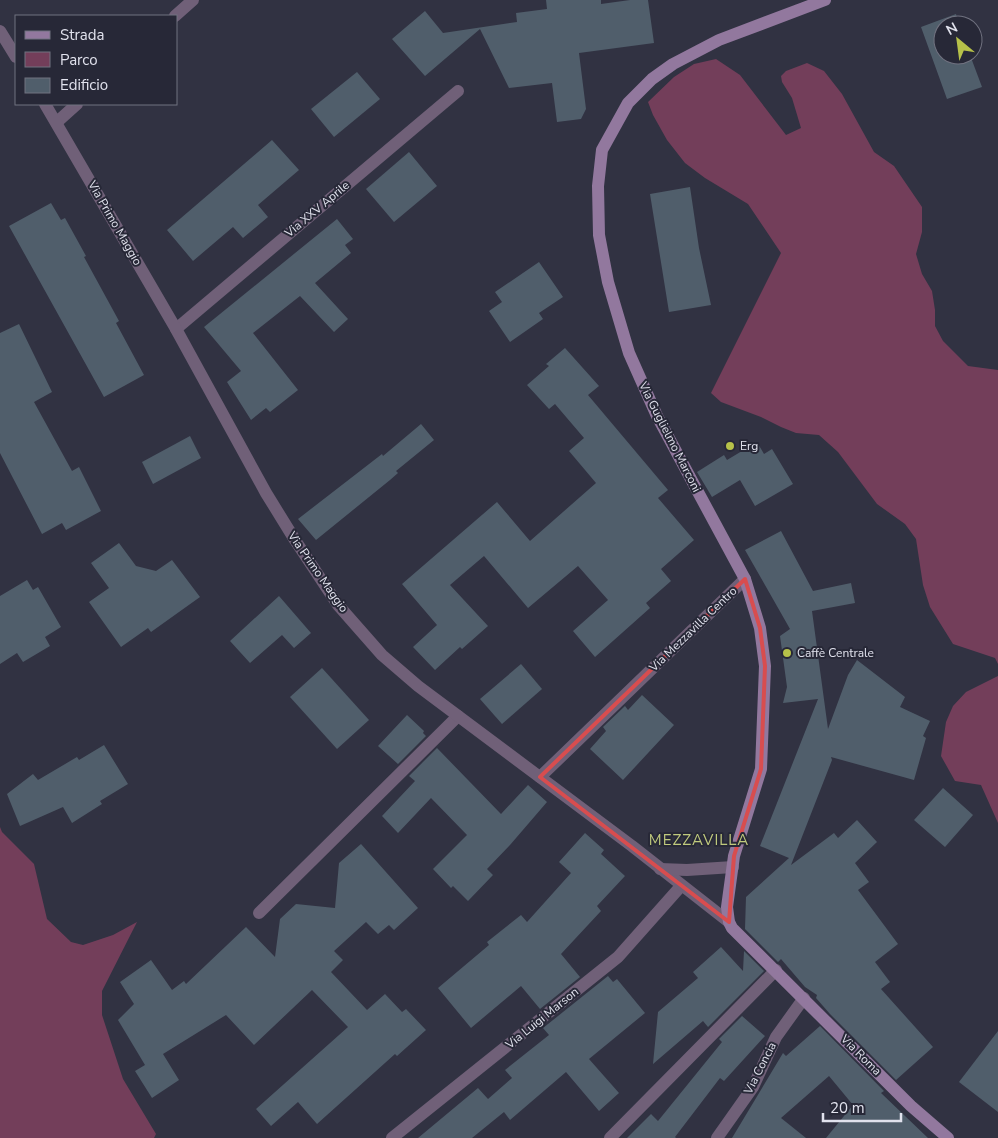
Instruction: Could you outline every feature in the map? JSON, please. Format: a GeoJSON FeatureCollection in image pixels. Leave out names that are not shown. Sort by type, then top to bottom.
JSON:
{"type":"FeatureCollection","features":[{"type":"Feature","properties":{"kind":"main road","name":"Via Guglielmo Marconi"},"geometry":{"type":"LineString","coordinates":[[745,579],[657,416],[629,353],[608,282],[599,235],[598,186],[602,150],[628,103],[652,79],[673,64],[719,40],[825,0]]}},
{"type":"Feature","properties":{"kind":"main road","name":"Via Mezzavilla Centro"},"geometry":{"type":"LineString","coordinates":[[728,922],[727,907],[734,856],[761,769],[765,666],[760,628],[745,579]]}},
{"type":"Feature","properties":{"kind":"main road","name":"Via Roma"},"geometry":{"type":"LineString","coordinates":[[728,922],[911,1106],[948,1138]]}},
{"type":"Feature","properties":{"kind":"street"},"geometry":{"type":"LineString","coordinates":[[176,15],[193,0]]}},
{"type":"Feature","properties":{"kind":"street"},"geometry":{"type":"LineString","coordinates":[[0,31],[15,55]]}},
{"type":"Feature","properties":{"kind":"street","name":"Via XXV Aprile"},"geometry":{"type":"LineString","coordinates":[[176,328],[458,91]]}},
{"type":"Feature","properties":{"kind":"street","name":"Via Primo Maggio"},"geometry":{"type":"LineString","coordinates":[[46,105],[176,328],[266,494],[338,605],[382,655],[418,686],[660,868],[728,922]]}},
{"type":"Feature","properties":{"kind":"street"},"geometry":{"type":"LineString","coordinates":[[56,122],[76,105]]}},
{"type":"Feature","properties":{"kind":"street","name":"Via Mezzavilla Centro"},"geometry":{"type":"LineString","coordinates":[[540,777],[745,579]]}},
{"type":"Feature","properties":{"kind":"street"},"geometry":{"type":"LineString","coordinates":[[259,913],[458,716]]}},
{"type":"Feature","properties":{"kind":"street"},"geometry":{"type":"LineString","coordinates":[[660,868],[687,870],[733,867]]}},
{"type":"Feature","properties":{"kind":"street","name":"Via Luigi Marson"},"geometry":{"type":"LineString","coordinates":[[392,1138],[618,957],[681,886]]}},
{"type":"Feature","properties":{"kind":"street"},"geometry":{"type":"LineString","coordinates":[[610,1138],[776,970]]}},
{"type":"Feature","properties":{"kind":"street","name":"Via Concia"},"geometry":{"type":"LineString","coordinates":[[717,1138],[753,1087],[776,1037],[804,998]]}},
{"type":"Feature","properties":{"kind":"highlighted area"},"geometry":{"type":"Polygon","coordinates":[[[745,579],[760,628],[765,666],[761,769],[734,856],[729,922],[540,777],[745,579]]]}},
{"type":"Feature","properties":{"kind":"green space"},"geometry":{"type":"Polygon","coordinates":[[[716,59],[740,75],[786,135],[801,128],[792,98],[782,82],[781,76],[786,71],[807,63],[824,71],[842,94],[874,152],[894,166],[922,207],[922,232],[916,254],[922,274],[932,291],[935,326],[943,341],[968,366],[998,370],[998,664],[995,658],[953,644],[930,607],[923,585],[916,539],[905,524],[877,504],[838,452],[819,435],[796,433],[721,402],[711,393],[781,253],[748,204],[705,178],[685,163],[667,140],[648,102],[674,77],[694,64],[716,59]]]}},
{"type":"Feature","properties":{"kind":"green space"},"geometry":{"type":"Polygon","coordinates":[[[998,676],[998,823],[981,785],[955,781],[941,756],[946,722],[953,706],[966,692],[998,676]]]}},
{"type":"Feature","properties":{"kind":"green space"},"geometry":{"type":"Polygon","coordinates":[[[0,827],[2,832],[34,864],[47,919],[71,942],[83,945],[113,935],[137,922],[102,991],[102,1015],[123,1079],[156,1134],[154,1138],[0,1138],[0,827]]]}},
{"type":"Feature","properties":{"kind":"building"},"geometry":{"type":"Polygon","coordinates":[[[546,0],[601,0],[601,4],[630,0],[648,0],[654,43],[579,53],[586,109],[581,119],[557,122],[552,83],[509,88],[480,29],[425,76],[392,39],[425,11],[443,33],[517,22],[516,13],[547,9],[546,0]]]}},
{"type":"Feature","properties":{"kind":"building"},"geometry":{"type":"Polygon","coordinates":[[[933,23],[933,60],[921,27],[933,23]]]}},
{"type":"Feature","properties":{"kind":"building"},"geometry":{"type":"Polygon","coordinates":[[[935,65],[974,65],[982,87],[947,99],[935,65]]]}},
{"type":"Feature","properties":{"kind":"building"},"geometry":{"type":"Polygon","coordinates":[[[357,72],[380,99],[334,137],[311,109],[357,72]]]}},
{"type":"Feature","properties":{"kind":"building"},"geometry":{"type":"Polygon","coordinates":[[[272,140],[299,170],[258,205],[268,217],[243,238],[233,227],[193,261],[167,230],[272,140]]]}},
{"type":"Feature","properties":{"kind":"building"},"geometry":{"type":"Polygon","coordinates":[[[409,152],[437,186],[394,222],[366,189],[409,152]]]}},
{"type":"Feature","properties":{"kind":"building"},"geometry":{"type":"Polygon","coordinates":[[[690,187],[699,248],[711,305],[669,312],[650,194],[690,187]]]}},
{"type":"Feature","properties":{"kind":"building"},"geometry":{"type":"Polygon","coordinates":[[[51,203],[61,220],[65,218],[86,256],[84,257],[119,321],[116,323],[144,375],[104,397],[9,226],[51,203]]]}},
{"type":"Feature","properties":{"kind":"building"},"geometry":{"type":"Polygon","coordinates":[[[337,219],[353,239],[345,245],[351,253],[315,283],[348,319],[334,332],[300,296],[253,333],[298,390],[270,412],[266,408],[251,420],[227,382],[241,371],[204,327],[337,219]]]}},
{"type":"Feature","properties":{"kind":"building"},"geometry":{"type":"Polygon","coordinates":[[[539,262],[563,297],[539,313],[543,319],[510,342],[489,311],[502,302],[495,292],[539,262]]]}},
{"type":"Feature","properties":{"kind":"building"},"geometry":{"type":"Polygon","coordinates":[[[19,324],[52,392],[34,402],[72,471],[79,467],[101,511],[66,530],[62,523],[42,534],[0,453],[0,333],[19,324]]]}},
{"type":"Feature","properties":{"kind":"building"},"geometry":{"type":"Polygon","coordinates":[[[565,348],[599,386],[588,395],[668,490],[658,498],[694,540],[661,569],[671,581],[646,603],[650,608],[595,657],[573,631],[608,600],[578,566],[528,608],[484,556],[450,585],[488,626],[462,649],[460,647],[435,670],[413,647],[437,625],[402,584],[497,502],[530,541],[596,483],[569,451],[584,438],[555,404],[549,409],[527,385],[549,366],[546,364],[565,348]]]}},
{"type":"Feature","properties":{"kind":"building"},"geometry":{"type":"Polygon","coordinates":[[[421,424],[434,440],[396,471],[398,473],[390,480],[316,540],[298,519],[382,454],[383,456],[421,424]]]}},
{"type":"Feature","properties":{"kind":"building"},"geometry":{"type":"Polygon","coordinates":[[[190,436],[201,458],[153,484],[142,462],[190,436]]]}},
{"type":"Feature","properties":{"kind":"building"},"geometry":{"type":"Polygon","coordinates":[[[757,442],[764,454],[772,449],[793,484],[755,506],[740,480],[712,497],[697,472],[724,455],[727,460],[757,442]]]}},
{"type":"Feature","properties":{"kind":"building"},"geometry":{"type":"Polygon","coordinates":[[[781,531],[813,591],[851,583],[855,603],[812,611],[828,729],[848,675],[857,660],[905,697],[900,707],[930,721],[923,736],[926,738],[914,780],[831,757],[832,760],[791,865],[834,833],[838,838],[857,820],[877,842],[855,863],[869,882],[858,890],[898,944],[875,962],[890,982],[881,989],[933,1047],[896,1080],[830,1014],[816,998],[817,995],[805,987],[781,959],[778,962],[745,929],[746,897],[789,858],[760,846],[818,699],[783,703],[787,687],[780,636],[790,629],[745,550],[781,531]]]}},
{"type":"Feature","properties":{"kind":"building"},"geometry":{"type":"Polygon","coordinates":[[[119,543],[136,566],[156,571],[172,560],[200,597],[151,632],[148,628],[121,647],[89,602],[109,588],[91,563],[119,543]]]}},
{"type":"Feature","properties":{"kind":"building"},"geometry":{"type":"Polygon","coordinates":[[[27,580],[33,590],[38,587],[61,627],[45,637],[50,646],[23,662],[17,653],[0,664],[0,596],[27,580]]]}},
{"type":"Feature","properties":{"kind":"building"},"geometry":{"type":"Polygon","coordinates":[[[279,596],[311,633],[294,648],[282,635],[250,663],[230,641],[279,596]]]}},
{"type":"Feature","properties":{"kind":"building"},"geometry":{"type":"Polygon","coordinates":[[[521,664],[542,689],[502,724],[480,699],[521,664]]]}},
{"type":"Feature","properties":{"kind":"building"},"geometry":{"type":"Polygon","coordinates":[[[322,668],[369,720],[337,749],[290,697],[322,668]]]}},
{"type":"Feature","properties":{"kind":"building"},"geometry":{"type":"Polygon","coordinates":[[[642,695],[674,725],[623,780],[590,749],[606,731],[603,727],[625,706],[628,710],[642,695]]]}},
{"type":"Feature","properties":{"kind":"building"},"geometry":{"type":"Polygon","coordinates":[[[407,715],[424,731],[423,733],[426,736],[398,764],[378,746],[407,715]]]}},
{"type":"Feature","properties":{"kind":"building"},"geometry":{"type":"Polygon","coordinates":[[[104,745],[128,784],[100,801],[102,804],[72,823],[63,807],[20,826],[7,794],[33,774],[38,780],[77,757],[79,760],[104,745]]]}},
{"type":"Feature","properties":{"kind":"building"},"geometry":{"type":"Polygon","coordinates":[[[437,748],[501,814],[528,785],[547,802],[487,869],[493,875],[468,901],[453,886],[451,888],[433,869],[467,835],[431,798],[398,833],[382,816],[415,781],[409,776],[437,748]]]}},
{"type":"Feature","properties":{"kind":"building"},"geometry":{"type":"Polygon","coordinates":[[[943,788],[973,815],[945,847],[914,820],[943,788]]]}},
{"type":"Feature","properties":{"kind":"building"},"geometry":{"type":"Polygon","coordinates":[[[585,833],[604,850],[601,854],[625,876],[597,906],[601,911],[561,954],[580,977],[540,1009],[521,986],[471,1028],[438,988],[489,945],[487,942],[521,915],[527,922],[571,873],[559,862],[585,833]]]}},
{"type":"Feature","properties":{"kind":"building"},"geometry":{"type":"Polygon","coordinates":[[[361,844],[418,908],[394,930],[389,925],[378,934],[366,922],[334,951],[343,960],[331,972],[367,1010],[385,994],[402,1012],[406,1009],[426,1030],[397,1056],[395,1054],[317,1124],[298,1102],[271,1126],[256,1109],[348,1027],[312,990],[254,1045],[226,1015],[163,1054],[179,1080],[152,1098],[135,1071],[145,1065],[118,1020],[134,1004],[120,982],[151,960],[172,990],[184,981],[186,984],[246,927],[275,957],[280,919],[296,904],[335,908],[339,863],[361,844]]]}},
{"type":"Feature","properties":{"kind":"building"},"geometry":{"type":"Polygon","coordinates":[[[721,947],[743,971],[744,951],[764,971],[708,1027],[703,1021],[653,1064],[658,1012],[698,978],[693,972],[721,947]]]}},
{"type":"Feature","properties":{"kind":"building"},"geometry":{"type":"Polygon","coordinates":[[[608,976],[613,982],[617,979],[645,1013],[589,1059],[619,1093],[599,1111],[566,1072],[510,1120],[504,1112],[472,1138],[418,1138],[478,1088],[488,1099],[512,1078],[505,1070],[549,1035],[543,1028],[608,976]]]}},
{"type":"Feature","properties":{"kind":"building"},"geometry":{"type":"Polygon","coordinates":[[[742,1016],[765,1036],[724,1081],[720,1078],[676,1138],[627,1138],[651,1114],[658,1121],[722,1042],[719,1039],[742,1016]]]}},
{"type":"Feature","properties":{"kind":"building"},"geometry":{"type":"Polygon","coordinates":[[[820,1026],[884,1091],[881,1093],[928,1138],[826,1138],[853,1105],[829,1076],[781,1118],[806,1138],[732,1138],[783,1053],[786,1056],[820,1026]]]}},
{"type":"Feature","properties":{"kind":"building"},"geometry":{"type":"Polygon","coordinates":[[[998,1031],[998,1112],[959,1082],[998,1031]]]}},
{"type":"Feature","properties":{"kind":"place","name":"Erg"},"geometry":{"type":"Point","coordinates":[730,446]}},
{"type":"Feature","properties":{"kind":"place","name":"Caffè Centrale"},"geometry":{"type":"Point","coordinates":[787,653]}},
{"type":"Feature","properties":{"kind":"district","name":"MEZZAVILLA"},"geometry":{"type":"Point","coordinates":[699,840]}}]}
